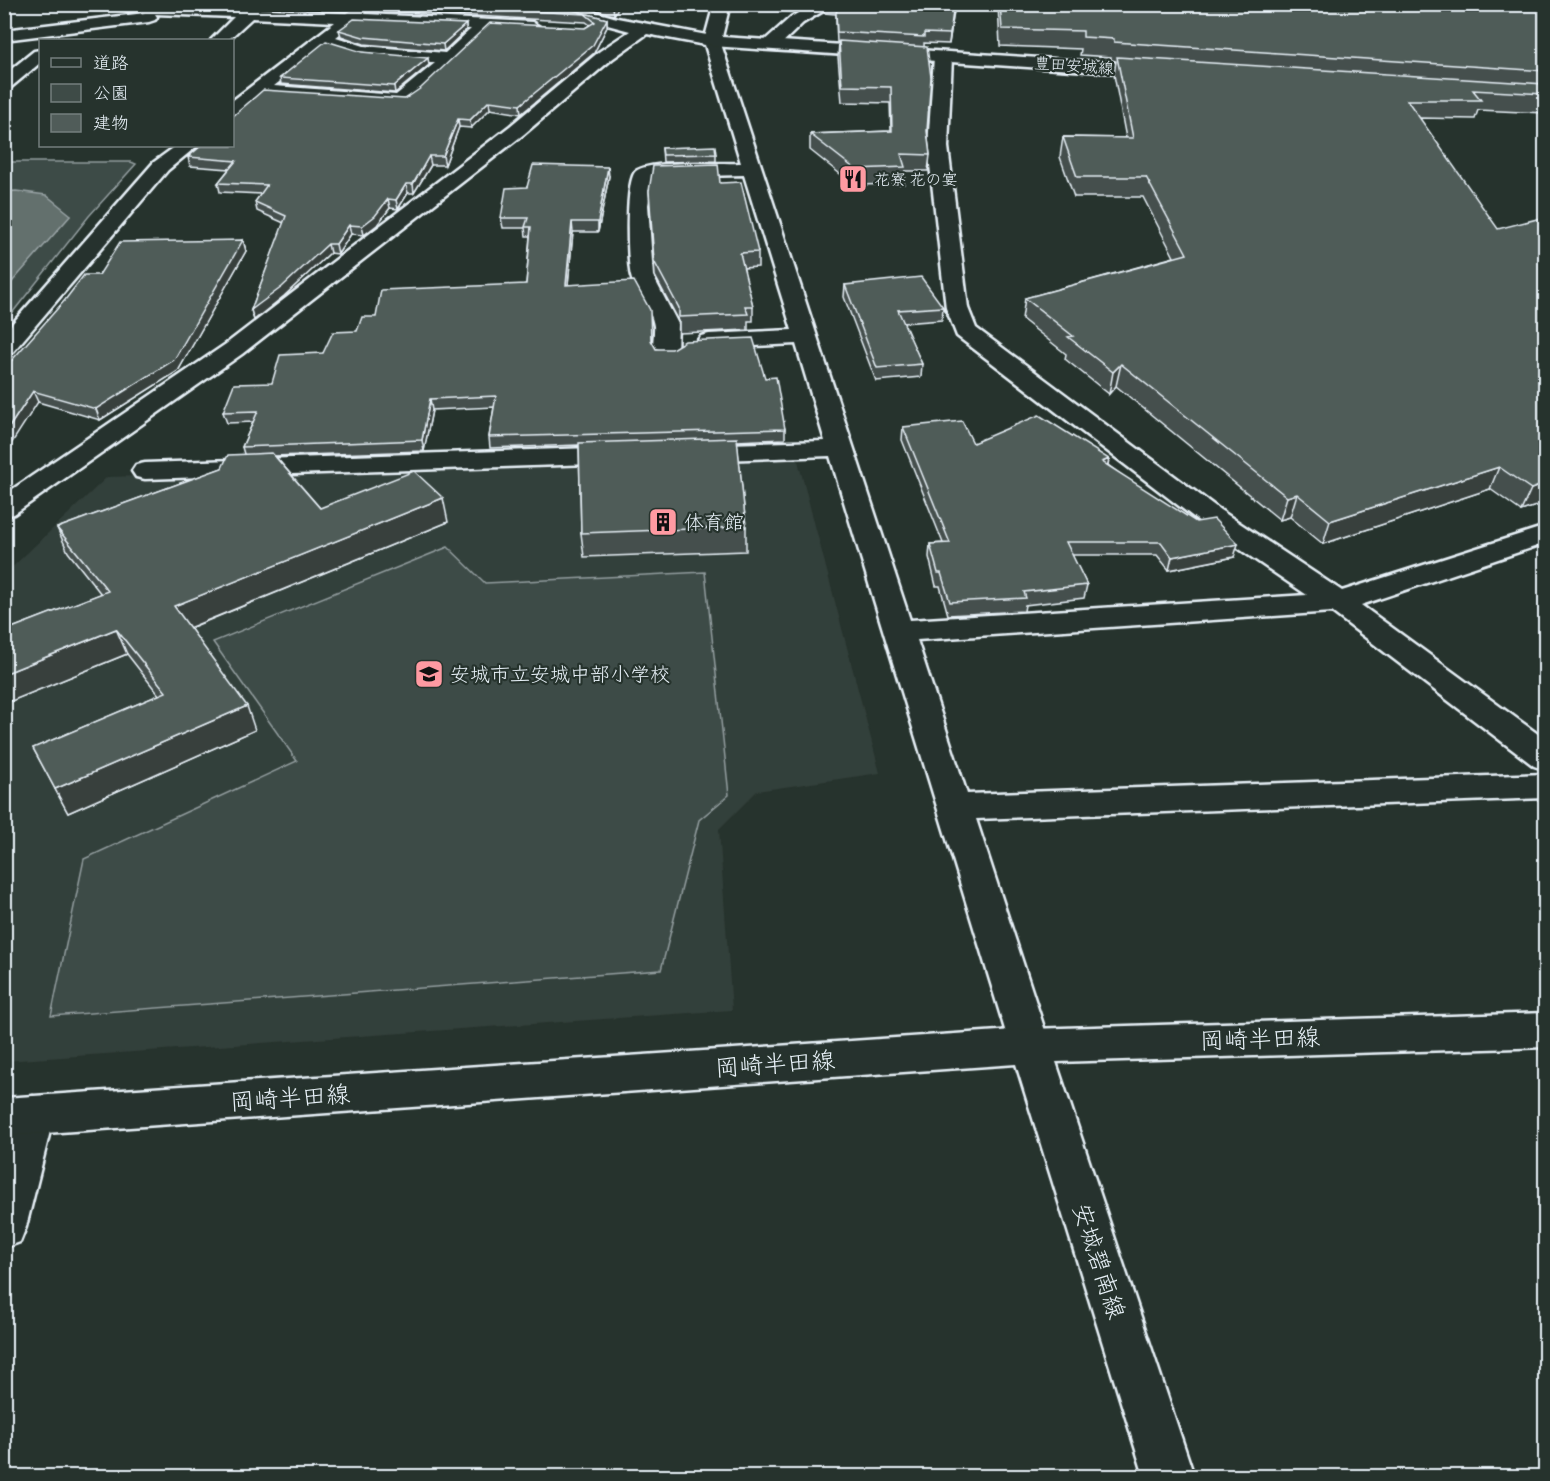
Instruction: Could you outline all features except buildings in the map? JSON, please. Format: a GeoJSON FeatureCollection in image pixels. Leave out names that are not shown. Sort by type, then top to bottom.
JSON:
{"type":"FeatureCollection","features":[{"type":"Feature","properties":{"kind":"street"},"geometry":{"type":"LineString","coordinates":[[220,39],[255,13],[278,4]]}},
{"type":"Feature","properties":{"kind":"street"},"geometry":{"type":"LineString","coordinates":[[234,108],[366,4]]}},
{"type":"Feature","properties":{"kind":"street","name":"豊田安城線"},"geometry":{"type":"LineString","coordinates":[[546,4],[615,23],[712,41],[1179,72]]}},
{"type":"Feature","properties":{"kind":"street"},"geometry":{"type":"LineString","coordinates":[[712,41],[722,4]]}},
{"type":"Feature","properties":{"kind":"street"},"geometry":{"type":"LineString","coordinates":[[770,45],[797,20],[827,4]]}},
{"type":"Feature","properties":{"kind":"street"},"geometry":{"type":"LineString","coordinates":[[125,5],[166,11],[255,13],[552,28]]}},
{"type":"Feature","properties":{"kind":"street"},"geometry":{"type":"LineString","coordinates":[[4,35],[186,12]]}},
{"type":"Feature","properties":{"kind":"street"},"geometry":{"type":"LineString","coordinates":[[574,28],[607,30],[615,23]]}},
{"type":"Feature","properties":{"kind":"street"},"geometry":{"type":"LineString","coordinates":[[234,83],[400,101],[485,25]]}},
{"type":"Feature","properties":{"kind":"street"},"geometry":{"type":"LineString","coordinates":[[59,39],[76,26]]}},
{"type":"Feature","properties":{"kind":"street"},"geometry":{"type":"LineString","coordinates":[[4,508],[234,349],[517,130],[606,55],[643,29]]}},
{"type":"Feature","properties":{"kind":"street"},"geometry":{"type":"LineString","coordinates":[[323,39],[363,51],[449,58]]}},
{"type":"Feature","properties":{"kind":"street","name":"安城碧南線"},"geometry":{"type":"LineString","coordinates":[[712,41],[1030,1046],[1169,1476]]}},
{"type":"Feature","properties":{"kind":"street"},"geometry":{"type":"LineString","coordinates":[[11,79],[39,56]]}},
{"type":"Feature","properties":{"kind":"street"},"geometry":{"type":"LineString","coordinates":[[943,57],[938,147],[957,308],[965,331],[1210,516],[1338,602],[1545,758]]}},
{"type":"Feature","properties":{"kind":"street"},"geometry":{"type":"LineString","coordinates":[[11,79],[39,75]]}},
{"type":"Feature","properties":{"kind":"street"},"geometry":{"type":"LineString","coordinates":[[4,348],[160,166],[186,147]]}},
{"type":"Feature","properties":{"kind":"street"},"geometry":{"type":"LineString","coordinates":[[753,169],[653,171],[642,176],[638,205],[642,276],[666,324],[665,352],[679,342],[805,336]]}},
{"type":"Feature","properties":{"kind":"street"},"geometry":{"type":"LineString","coordinates":[[145,471],[841,448]]}},
{"type":"Feature","properties":{"kind":"street"},"geometry":{"type":"LineString","coordinates":[[899,630],[1338,602],[1540,542]]}},
{"type":"Feature","properties":{"kind":"street"},"geometry":{"type":"LineString","coordinates":[[955,807],[1545,786]]}},
{"type":"Feature","properties":{"kind":"street","name":"岡崎半田線"},"geometry":{"type":"LineString","coordinates":[[19,1116],[1030,1046],[1545,1030]]}},
{"type":"Feature","properties":{"kind":"street"},"geometry":{"type":"LineString","coordinates":[[4,1227],[19,1116]]}},
{"type":"Feature","properties":{"kind":"shaded area"},"geometry":{"type":"Polygon","coordinates":[[[16,191],[46,195],[71,215],[5,290],[5,192],[16,191]]]}},
{"type":"Feature","properties":{"kind":"shaded area","name":"安城市立安城中部小学校"},"geometry":{"type":"Polygon","coordinates":[[[797,457],[880,773],[757,791],[719,829],[732,1010],[5,1061],[4,575],[107,477],[797,457]]]}},
{"type":"Feature","properties":{"kind":"green space"},"geometry":{"type":"Polygon","coordinates":[[[5,162],[131,162],[136,164],[89,216],[5,322],[5,162]]]}},
{"type":"Feature","properties":{"kind":"green space"},"geometry":{"type":"Polygon","coordinates":[[[448,547],[485,583],[705,572],[729,795],[699,820],[661,970],[51,1016],[84,859],[297,761],[213,642],[448,547]]]}},
{"type":"Feature","properties":{"kind":"place","name":"花寮 花の宴"},"geometry":{"type":"Point","coordinates":[853,179]}},
{"type":"Feature","properties":{"kind":"place","name":"体育館"},"geometry":{"type":"Point","coordinates":[663,522]}},
{"type":"Feature","properties":{"kind":"place","name":"安城市立安城中部小学校"},"geometry":{"type":"Point","coordinates":[429,674]}}]}
